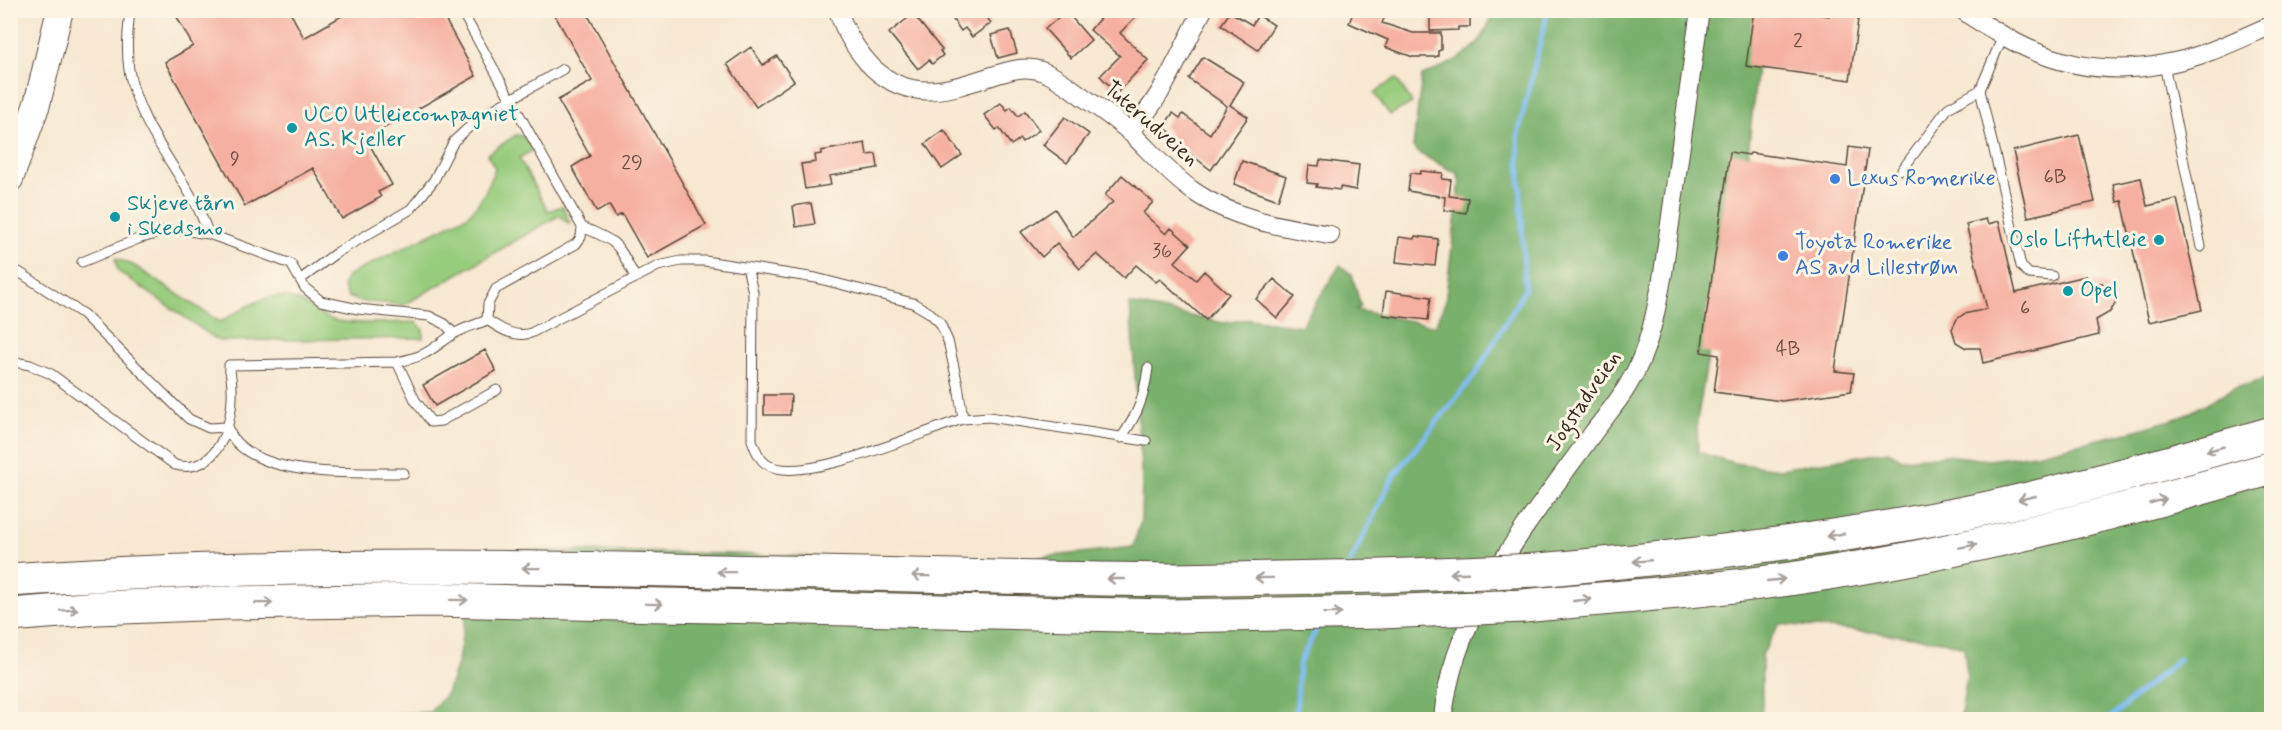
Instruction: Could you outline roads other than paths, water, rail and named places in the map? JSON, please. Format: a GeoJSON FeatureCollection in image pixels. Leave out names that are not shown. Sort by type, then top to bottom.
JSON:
{"type":"FeatureCollection","features":[{"type":"Feature","properties":{"kind":"highway"},"geometry":{"type":"LineString","coordinates":[[10,580],[223,569],[455,567],[996,578],[1174,579],[1370,576],[1538,570],[1652,560],[1788,543],[1969,512],[2151,468],[2271,433]]}},
{"type":"Feature","properties":{"kind":"highway"},"geometry":{"type":"LineString","coordinates":[[10,615],[98,608],[226,603],[432,600],[1170,616],[1381,612],[1524,606],[1803,577],[1984,544],[2154,502],[2271,468]]}},
{"type":"Feature","properties":{"kind":"main road"},"geometry":{"type":"LineString","coordinates":[[10,179],[37,104],[60,10]]}},
{"type":"Feature","properties":{"kind":"street","name":"Tuterudveien"},"geometry":{"type":"LineString","coordinates":[[838,10],[841,22],[868,63],[892,82],[912,90],[928,92],[942,90],[1014,68],[1031,68],[1057,78],[1113,117],[1177,179],[1194,192],[1244,217],[1329,235]]}},
{"type":"Feature","properties":{"kind":"street"},"geometry":{"type":"LineString","coordinates":[[1130,132],[1159,94],[1203,10]]}},
{"type":"Feature","properties":{"kind":"street","name":"Jogstadveien"},"geometry":{"type":"LineString","coordinates":[[1443,720],[1450,681],[1464,635],[1487,588],[1522,531],[1629,385],[1645,351],[1656,312],[1663,273],[1700,10]]}},
{"type":"Feature","properties":{"kind":"street"},"geometry":{"type":"LineString","coordinates":[[1963,10],[2003,36],[2037,54],[2073,65],[2118,68],[2164,64],[2210,51],[2271,25]]}},
{"type":"Feature","properties":{"kind":"lane"},"geometry":{"type":"LineString","coordinates":[[130,10],[129,70],[138,103],[144,119],[195,202],[209,234]]}},
{"type":"Feature","properties":{"kind":"lane"},"geometry":{"type":"LineString","coordinates":[[461,10],[582,227],[581,237],[576,244],[496,289],[488,304],[487,320]]}},
{"type":"Feature","properties":{"kind":"lane"},"geometry":{"type":"LineString","coordinates":[[2003,36],[1980,90],[2021,266],[2029,274],[2052,276]]}},
{"type":"Feature","properties":{"kind":"lane"},"geometry":{"type":"LineString","coordinates":[[2164,64],[2201,248]]}},
{"type":"Feature","properties":{"kind":"lane"},"geometry":{"type":"LineString","coordinates":[[301,279],[336,253],[411,209],[430,186],[454,141],[480,117],[563,69]]}},
{"type":"Feature","properties":{"kind":"lane"},"geometry":{"type":"LineString","coordinates":[[1902,170],[1948,108],[1980,90]]}},
{"type":"Feature","properties":{"kind":"lane"},"geometry":{"type":"LineString","coordinates":[[582,227],[618,245],[635,277]]}},
{"type":"Feature","properties":{"kind":"lane"},"geometry":{"type":"LineString","coordinates":[[82,262],[138,238],[166,231],[209,234],[291,264],[305,288],[321,301],[348,308],[429,316],[446,324],[454,334]]}},
{"type":"Feature","properties":{"kind":"lane"},"geometry":{"type":"LineString","coordinates":[[487,320],[512,334],[531,333],[635,277],[658,266],[681,261],[705,261],[816,278],[913,303],[930,313],[940,323],[948,341],[963,419]]}},
{"type":"Feature","properties":{"kind":"lane"},"geometry":{"type":"LineString","coordinates":[[747,267],[753,292],[752,440],[756,450],[767,464],[777,468],[802,469],[840,461],[963,419],[989,417],[1146,441]]}},
{"type":"Feature","properties":{"kind":"lane"},"geometry":{"type":"LineString","coordinates":[[20,272],[83,314],[189,419],[209,428],[227,427]]}},
{"type":"Feature","properties":{"kind":"lane"},"geometry":{"type":"LineString","coordinates":[[10,361],[30,364],[51,374],[175,465],[185,468],[197,466],[209,459],[217,450],[227,427],[232,390],[229,365],[397,362],[420,357],[436,349],[454,334],[487,320]]}},
{"type":"Feature","properties":{"kind":"lane"},"geometry":{"type":"LineString","coordinates":[[397,362],[415,400],[431,422],[441,421],[497,390]]}},
{"type":"Feature","properties":{"kind":"lane"},"geometry":{"type":"LineString","coordinates":[[1121,438],[1135,418],[1144,396],[1148,369]]}},
{"type":"Feature","properties":{"kind":"lane"},"geometry":{"type":"LineString","coordinates":[[227,427],[236,442],[250,452],[282,466],[330,472],[404,472]]}},
{"type":"Feature","properties":{"kind":"waterway"},"geometry":{"type":"LineString","coordinates":[[1349,565],[1393,477],[1477,372],[1525,289],[1518,135],[1548,10]]}},
{"type":"Feature","properties":{"kind":"waterway"},"geometry":{"type":"LineString","coordinates":[[1296,720],[1299,664],[1319,624]]}},
{"type":"Feature","properties":{"kind":"waterway"},"geometry":{"type":"LineString","coordinates":[[2108,720],[2179,659]]}},
{"type":"Feature","properties":{"kind":"place","name":"UCO Utleiecompagniet AS. Kjeller"},"geometry":{"type":"Point","coordinates":[292,128]}},
{"type":"Feature","properties":{"kind":"place","name":"Lexus Romerike"},"geometry":{"type":"Point","coordinates":[1835,179]}},
{"type":"Feature","properties":{"kind":"place","name":"Skjeve tårn i Skedsmo"},"geometry":{"type":"Point","coordinates":[115,217]}},
{"type":"Feature","properties":{"kind":"place","name":"Oslo Liftutleie"},"geometry":{"type":"Point","coordinates":[2159,240]}},
{"type":"Feature","properties":{"kind":"place","name":"Toyota Romerike AS avd Lillestrøm"},"geometry":{"type":"Point","coordinates":[1783,256]}},
{"type":"Feature","properties":{"kind":"place","name":"Opel"},"geometry":{"type":"Point","coordinates":[2068,291]}}]}
